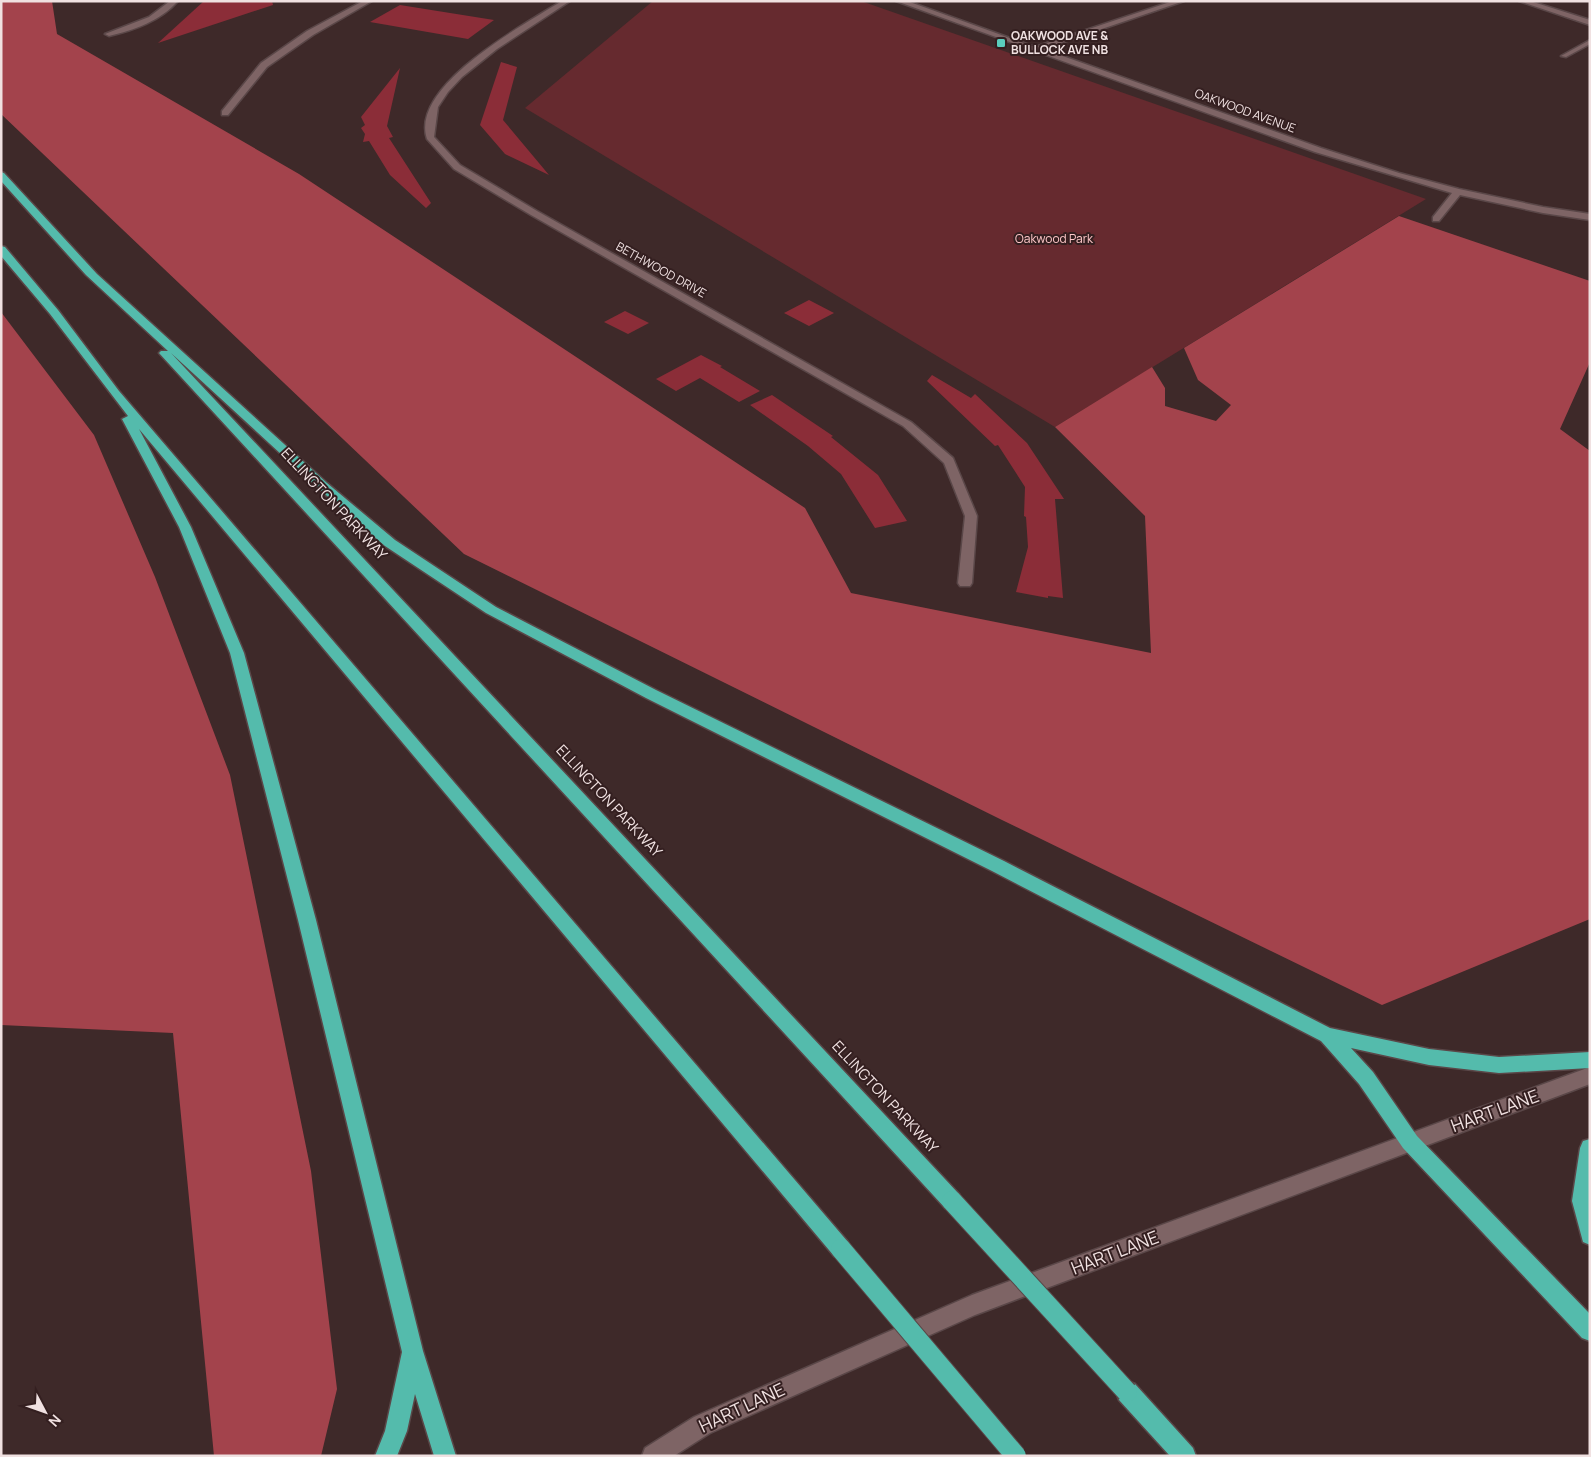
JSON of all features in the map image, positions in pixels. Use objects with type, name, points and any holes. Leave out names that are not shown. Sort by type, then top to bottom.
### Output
[{"type":"highway","name":"ELLINGTON PARKWAY","points":[[1,175],[952,1200],[1185,1456]]},
{"type":"highway","points":[[1,249],[54,312],[115,393],[1016,1456]]},
{"type":"highway","points":[[90,273],[323,486],[390,543],[491,610],[651,694],[998,866],[1327,1034],[1429,1057],[1500,1065],[1590,1060]]},
{"type":"highway","points":[[115,393],[185,527],[237,653],[307,920],[399,1290],[412,1351],[446,1456]]},
{"type":"highway","points":[[1327,1034],[1366,1078],[1410,1142],[1590,1330]]},
{"type":"highway","points":[[1590,1148],[1582,1201],[1590,1235]]},
{"type":"highway","points":[[386,1456],[396,1431],[412,1351]]},
{"type":"street","points":[[109,34],[161,15],[175,1]]},
{"type":"street","points":[[225,113],[264,64],[310,33],[369,1]]},
{"type":"street","name":"BETHWOOD DRIVE","points":[[567,1],[479,60],[453,80],[434,105],[430,138],[457,167],[534,214],[907,424],[948,461],[971,516],[965,583]]},
{"type":"street","name":"OAKWOOD AVENUE","points":[[899,1],[1318,150],[1458,192],[1543,210],[1590,217]]},
{"type":"street","points":[[1036,49],[1181,1]]},
{"type":"street","points":[[1522,1],[1590,23]]},
{"type":"street","points":[[1436,219],[1458,192]]},
{"type":"street","name":"HART LANE","points":[[652,1456],[702,1425],[972,1306],[1590,1075]]},
{"type":"lane","points":[[1564,56],[1590,42]]},
{"type":"green space","name":"Oakwood Park","points":[[653,1],[861,1],[1426,199],[1055,427],[525,108]]},
{"type":"shaded area","points":[[1,1],[52,1],[57,34],[299,174],[805,508],[851,593],[1151,653],[1145,516],[1055,427],[1152,367],[1165,388],[1165,406],[1216,421],[1231,405],[1198,380],[1184,348],[1399,216],[1590,281],[1590,362],[1560,429],[1590,451],[1590,919],[1382,1005],[1002,820],[464,554],[1,114]]},
{"type":"shaded area","points":[[1,312],[94,435],[155,577],[230,775],[311,1171],[337,1389],[321,1456],[214,1456],[173,1033],[1,1025]]},
{"type":"building","points":[[204,1],[272,1],[273,5],[158,43]]},
{"type":"building","points":[[400,5],[494,20],[468,39],[370,22]]},
{"type":"building","points":[[501,62],[517,67],[503,120],[549,175],[505,154],[480,125]]},
{"type":"building","points":[[400,68],[387,126],[393,137],[389,138],[431,203],[426,208],[390,175],[369,141],[363,142],[365,134],[361,128],[365,125],[361,117]]},
{"type":"building","points":[[809,300],[834,313],[809,326],[784,313]]},
{"type":"building","points":[[625,311],[649,323],[628,334],[604,322]]},
{"type":"building","points":[[701,355],[722,366],[720,367],[760,391],[739,402],[700,378],[676,391],[656,379]]},
{"type":"building","points":[[932,375],[971,398],[975,394],[1027,443],[1064,499],[1055,499],[1063,598],[1048,596],[1048,598],[1016,592],[1028,547],[1026,517],[1024,516],[1025,487],[998,445],[995,446],[927,381]]},
{"type":"building","points":[[772,395],[833,436],[831,437],[878,475],[907,521],[875,528],[841,474],[808,446],[750,405]]},
{"type":"place","name":"OAKWOOD AVE & BULLOCK AVE NB","points":[[1001,43]]}]
